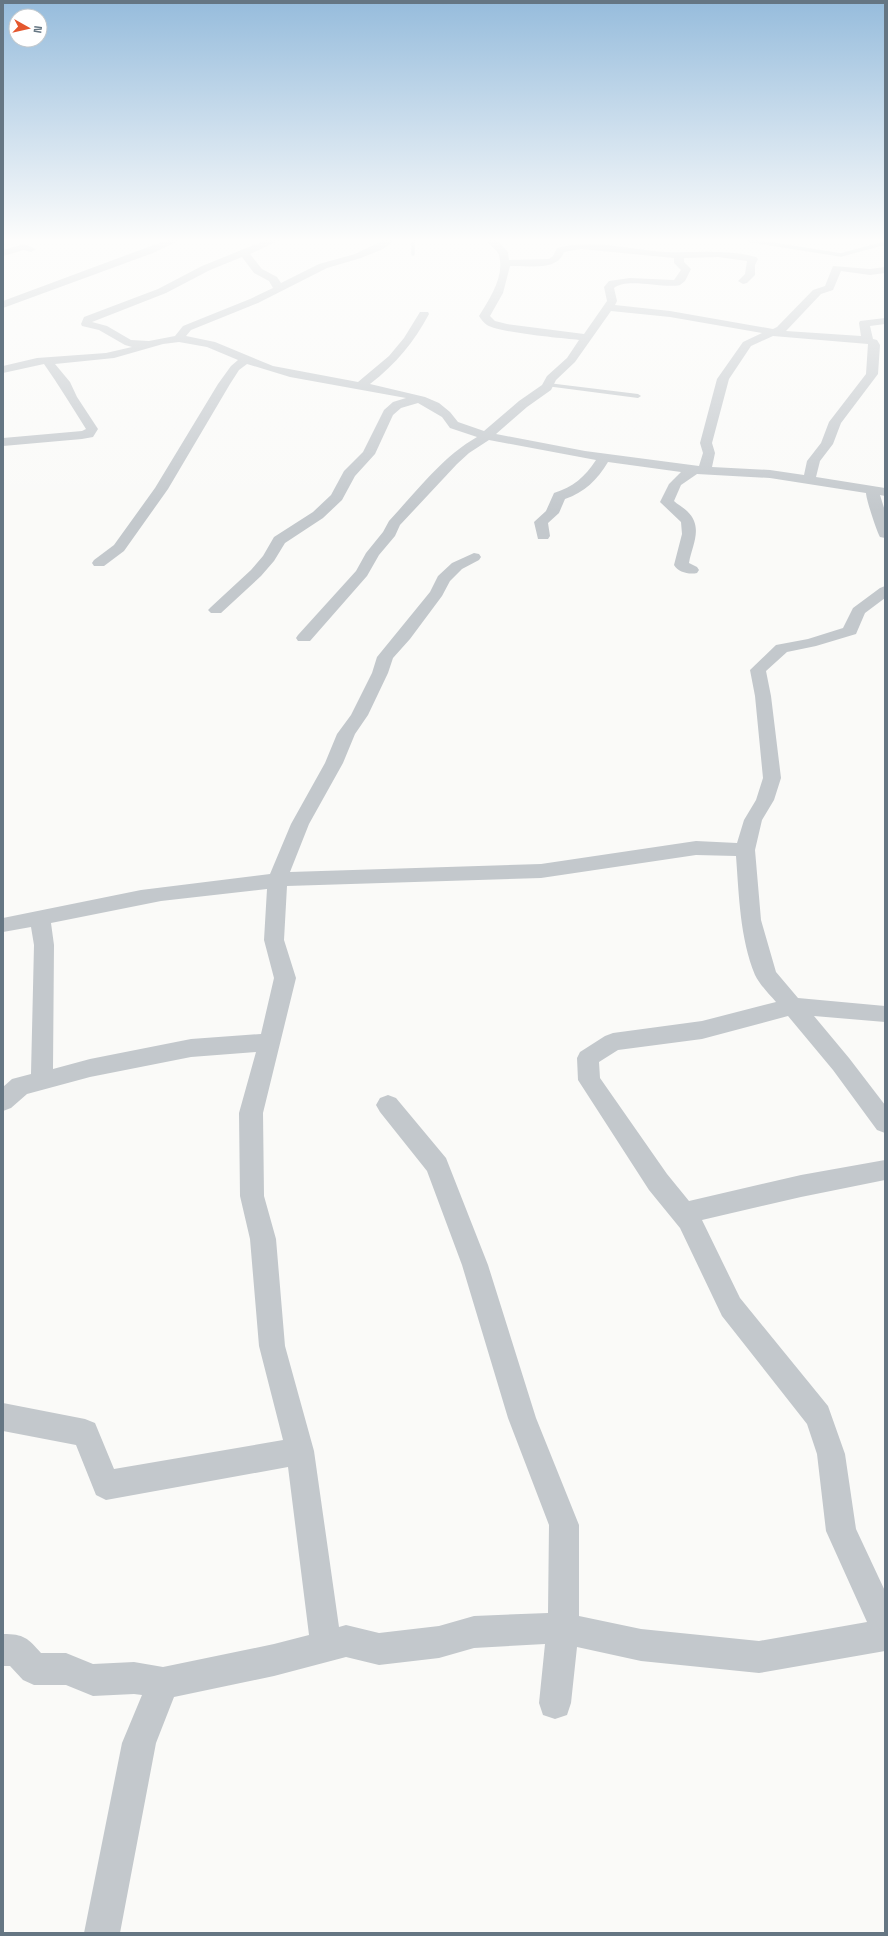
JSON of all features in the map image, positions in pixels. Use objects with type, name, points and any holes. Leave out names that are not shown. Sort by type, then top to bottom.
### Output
[{"type":"street","points":[[107,330],[129,343],[147,344]]},
{"type":"street","points":[[178,339],[185,330]]},
{"type":"street","points":[[361,386],[371,376],[387,365],[413,330]]},
{"type":"street","points":[[530,330],[586,338]]},
{"type":"street","points":[[304,638],[362,573],[373,553],[412,504],[452,461],[486,436],[548,385],[551,378],[571,360],[592,330]]},
{"type":"street","points":[[764,330],[868,340],[873,342],[874,345],[872,374],[854,399],[834,422],[827,444],[814,461],[809,480]]},
{"type":"street","points":[[692,570],[681,565],[681,557],[689,543],[688,523],[685,516],[667,502],[668,497],[681,477],[699,470],[709,453],[706,443],[723,379],[747,344],[777,330]]},
{"type":"street","points":[[866,330],[868,340]]},
{"type":"street","points":[[3,370],[37,361],[115,354],[147,344],[178,339],[202,341],[258,364],[293,373],[403,394],[431,404],[449,415],[454,425],[486,436],[549,449],[604,458],[699,470],[770,474],[882,491]]},
{"type":"street","points":[[99,563],[119,548],[161,489],[224,384],[235,368],[247,359]]},
{"type":"street","points":[[3,442],[89,434],[92,429],[71,397],[64,382],[48,361]]},
{"type":"street","points":[[216,610],[256,573],[269,558],[279,540],[318,515],[337,497],[349,474],[369,454],[388,413],[397,405],[417,399]]},
{"type":"street","points":[[543,536],[541,522],[552,514],[559,496],[573,492],[591,478],[604,458]]},
{"type":"street","points":[[882,491],[874,493],[873,499],[880,515],[885,534]]},
{"type":"street","points":[[326,1646],[300,1451],[272,1346],[263,1239],[252,1196],[251,1113],[285,978],[274,940],[275,897],[278,879],[300,824],[334,763],[346,734],[359,715],[380,673],[385,657],[404,636],[438,593],[443,579],[457,566],[474,557]]},
{"type":"street","points":[[885,591],[858,610],[850,631],[810,643],[782,648],[758,670],[763,696],[772,778],[765,800],[753,820],[745,850],[751,920],[766,975],[841,1064],[885,1122]]},
{"type":"street","points":[[3,925],[40,919],[150,896],[196,889],[261,884],[278,879],[541,871],[696,848],[745,850]]},
{"type":"street","points":[[40,919],[44,945],[42,1081]]},
{"type":"street","points":[[885,1014],[793,1006],[702,1030],[613,1042],[588,1058],[589,1080],[658,1182],[689,1220],[731,1307],[818,1416],[831,1454],[841,1531],[885,1626]]},
{"type":"street","points":[[3,1101],[20,1086],[90,1068],[191,1048],[270,1042]]},
{"type":"street","points":[[388,1105],[437,1165],[475,1265],[522,1418],[564,1525],[562,1628],[555,1703]]},
{"type":"street","points":[[684,1213],[801,1186],[885,1170]]},
{"type":"street","points":[[3,1416],[84,1433],[106,1485],[300,1451]]},
{"type":"street","points":[[3,1650],[17,1650],[34,1669],[66,1670],[93,1680],[134,1678],[163,1683],[205,1673],[274,1660],[346,1641],[379,1649],[439,1642],[474,1632],[562,1628],[641,1645],[759,1657],[885,1635]]},
{"type":"street","points":[[102,1933],[139,1743],[163,1683]]},
{"type":"lane","points":[[548,385],[638,396]]}]
